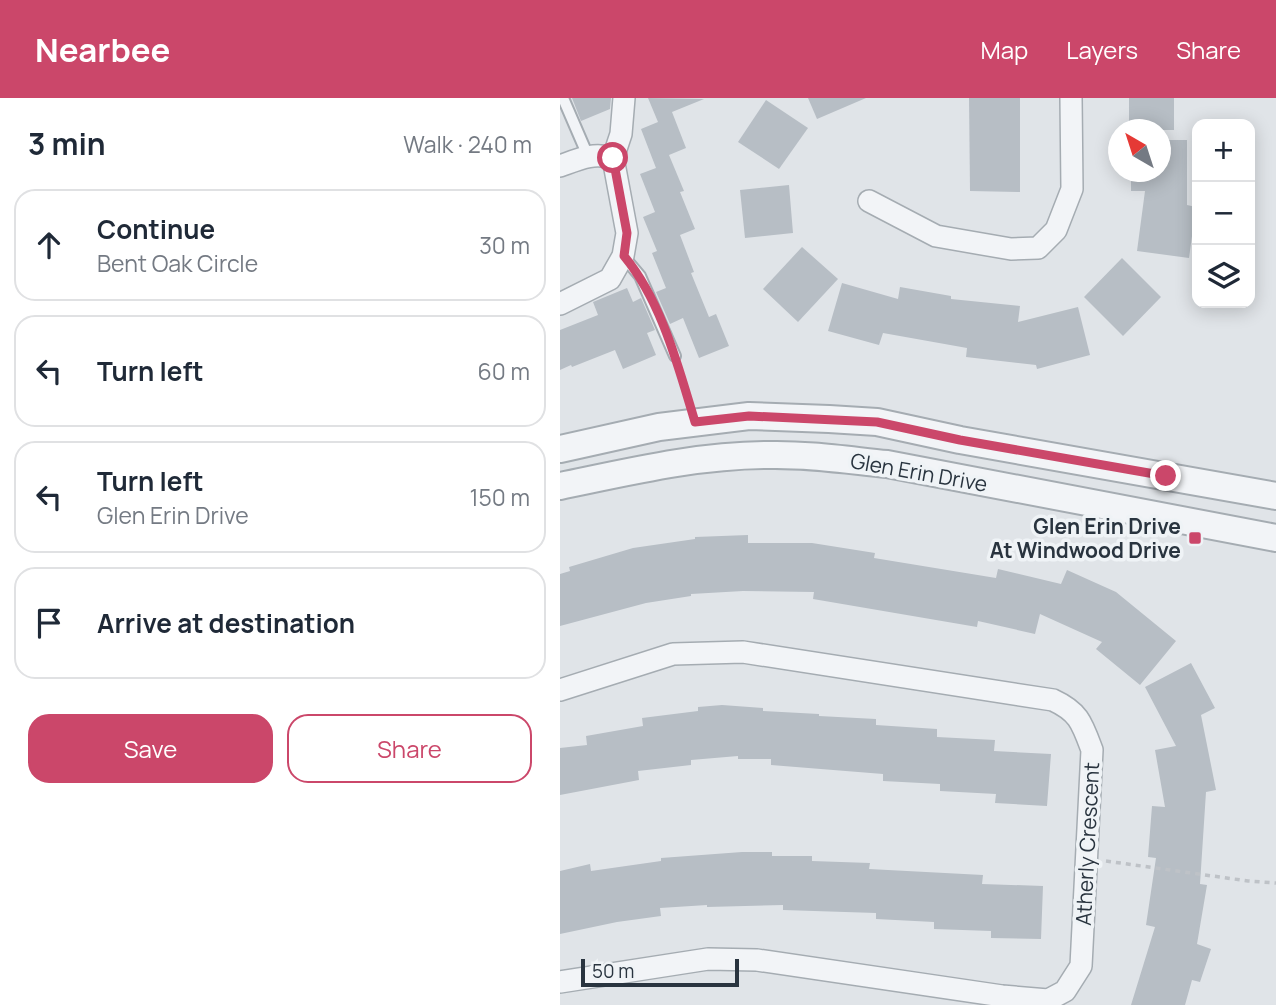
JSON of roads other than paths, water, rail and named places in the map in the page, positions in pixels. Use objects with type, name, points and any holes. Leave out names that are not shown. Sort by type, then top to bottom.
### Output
[{"type":"street","points":[[560,304],[610,279],[624,256],[627,233],[613,158],[621,134],[624,98]]},
{"type":"street","points":[[869,201],[936,236],[1011,249],[1038,248],[1056,230],[1072,189],[1071,98]]},
{"type":"street","points":[[560,166],[588,156],[613,158]]},
{"type":"street","name":"Glen Erin Drive","points":[[560,449],[659,427],[749,416],[877,422],[960,440],[1276,496]]},
{"type":"street","name":"Glen Erin Drive","points":[[560,486],[659,466],[718,458],[768,455],[826,457],[887,464],[1276,538]]},
{"type":"street","name":"Atherly Crescent","points":[[560,690],[673,654],[743,652],[1053,700],[1072,709],[1092,750],[1082,966],[1065,991],[1048,1000],[1002,996],[757,960],[708,959],[560,982]]},
{"type":"lane","points":[[563,98],[588,156]]},
{"type":"lane","points":[[624,256],[640,276],[675,356]]},
{"type":"place","name":"Glen Erin Drive At Windwood Drive","points":[[1195,538]]}]
